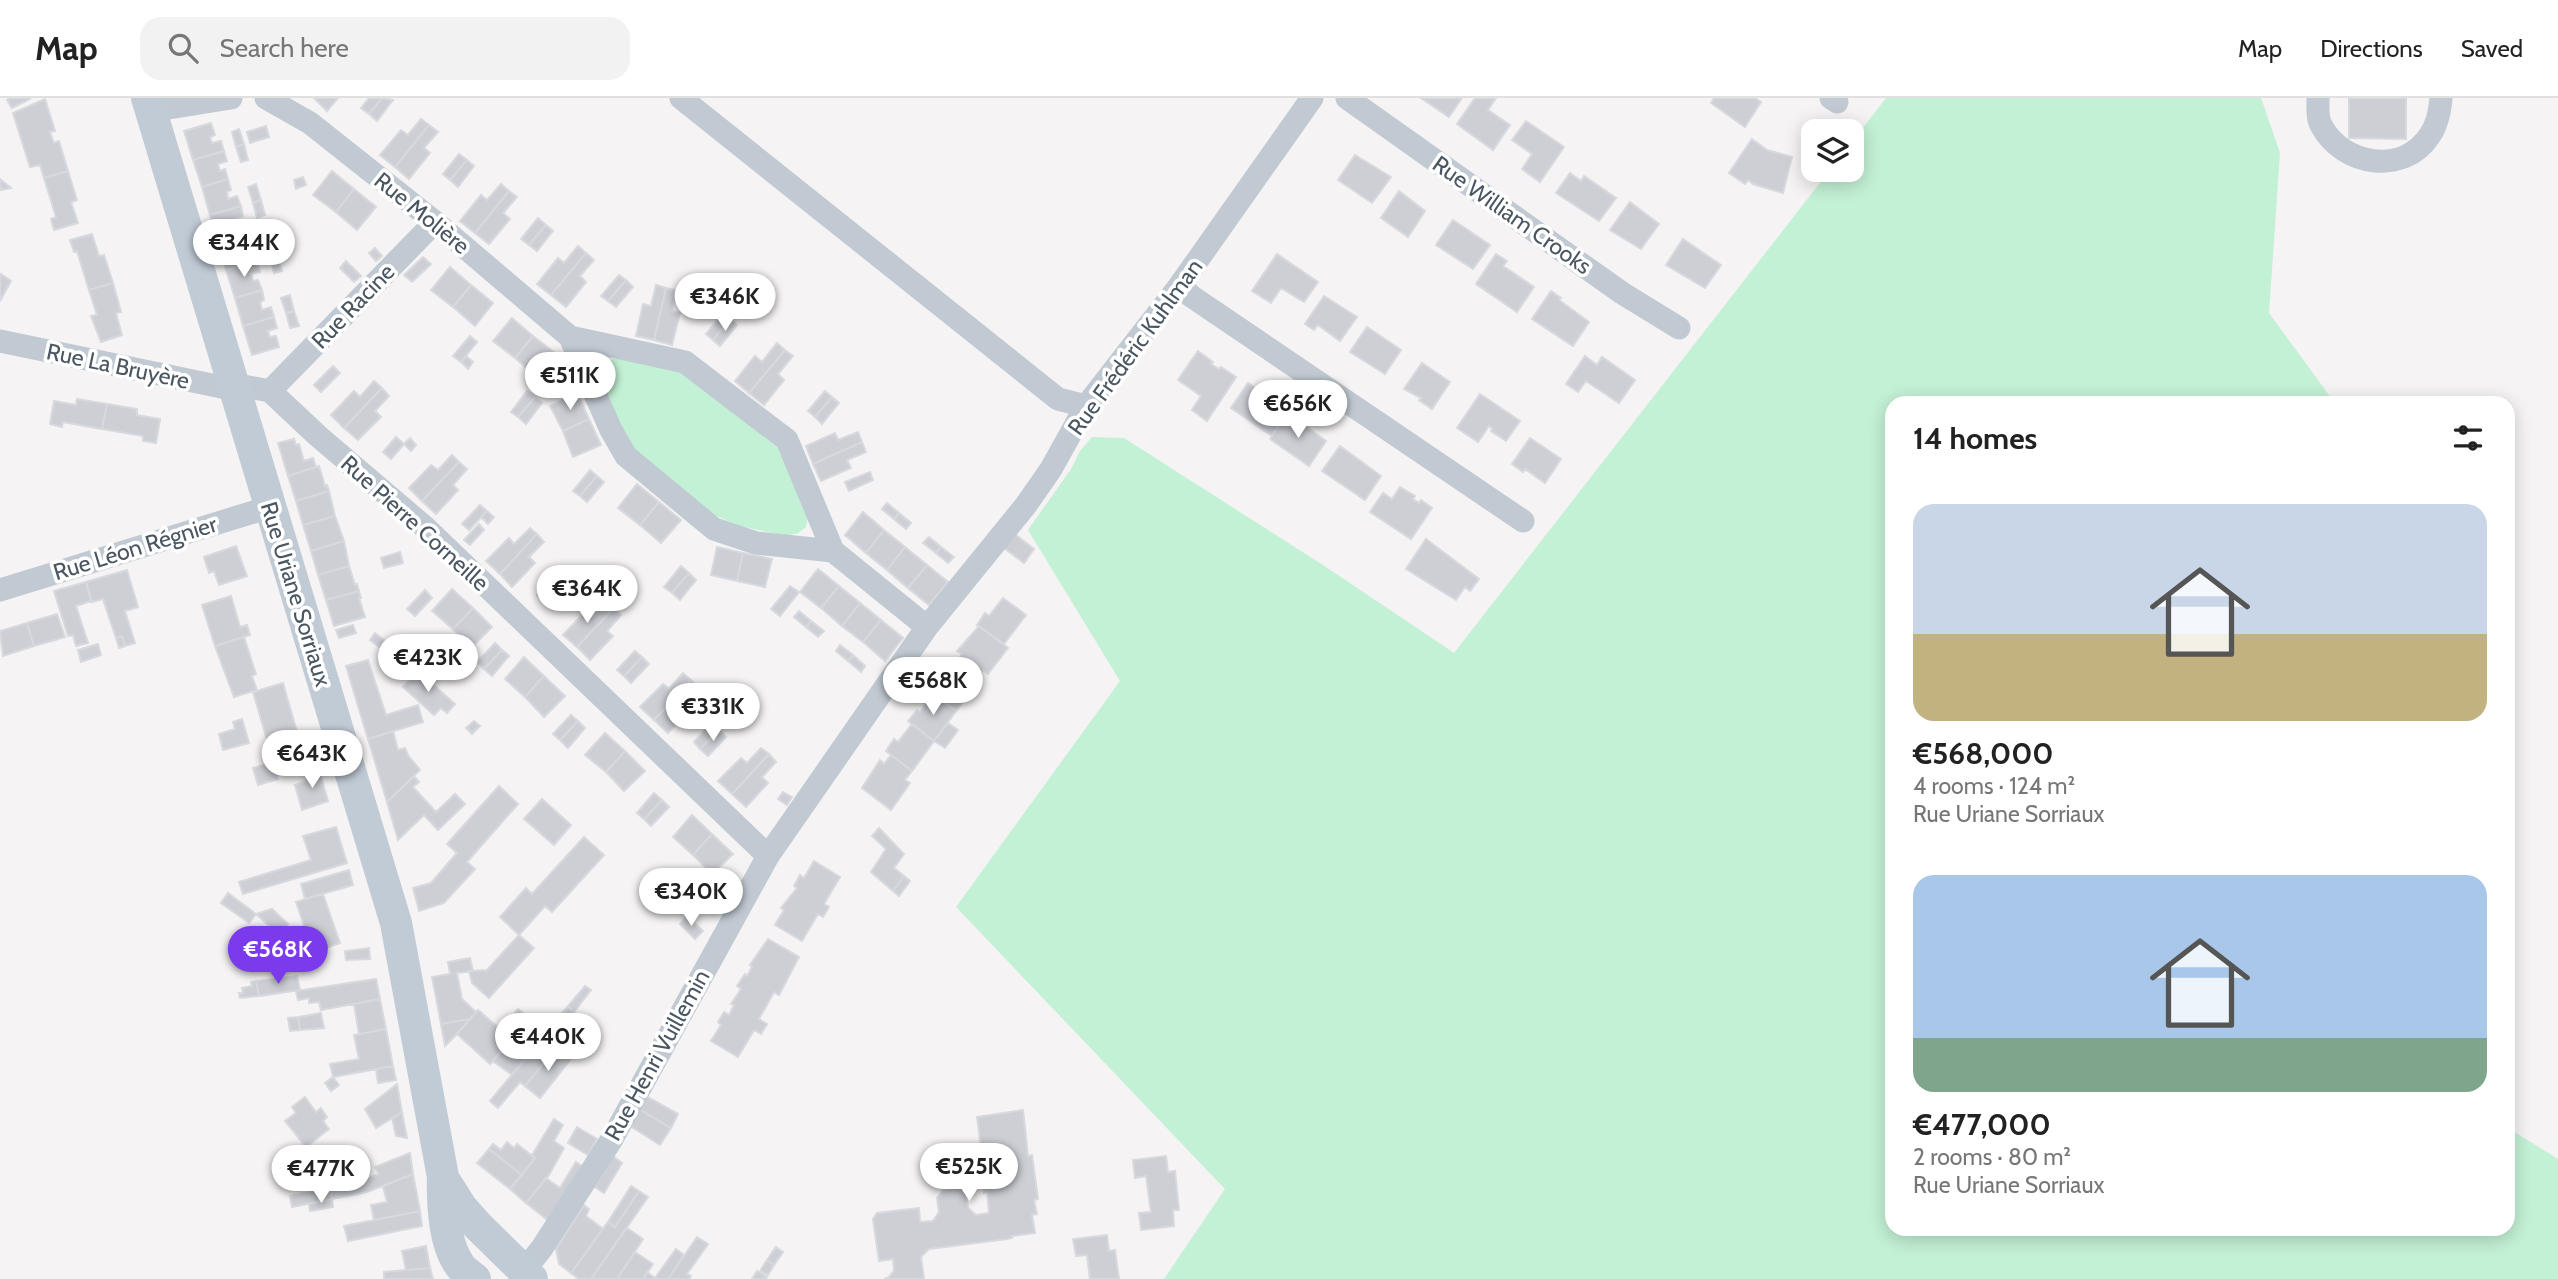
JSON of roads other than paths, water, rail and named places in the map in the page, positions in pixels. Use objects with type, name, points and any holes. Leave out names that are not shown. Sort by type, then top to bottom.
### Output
[{"type":"street","points":[[148,104],[231,98]]},
{"type":"street","name":"Rue Molière","points":[[267,98],[310,123],[435,222],[570,337],[611,430],[626,456],[714,529],[755,543],[833,551]]},
{"type":"street","points":[[681,98],[1058,399],[1086,406]]},
{"type":"street","name":"Rue Frédéric Kuhlman","points":[[928,627],[1026,505],[1051,469],[1086,406],[1180,285],[1312,98]]},
{"type":"street","name":"Rue William Crooks","points":[[1347,98],[1622,293],[1679,328]]},
{"type":"street","points":[[2318,98],[2320,123],[2334,142],[2353,156],[2379,162],[2398,160],[2418,149],[2431,134],[2441,98]]},
{"type":"street","name":"Rue Uriane Sorriaux","points":[[148,104],[396,923],[443,1177],[442,1199],[448,1232],[465,1274]]},
{"type":"street","name":"Rue Racine","points":[[270,391],[435,222]]},
{"type":"street","points":[[1180,285],[1191,296],[1523,521]]},
{"type":"street","name":"Rue Molière","points":[[570,337],[685,362],[787,440],[833,551],[928,627]]},
{"type":"street","name":"Rue La Bruyère","points":[[0,341],[235,387]]},
{"type":"street","points":[[235,387],[270,391]]},
{"type":"street","name":"Rue Pierre Corneille","points":[[270,391],[318,436],[426,528],[768,856]]},
{"type":"street","name":"Rue Léon Régnier","points":[[0,590],[270,507]]},
{"type":"street","name":"Rue Henri Vuillemin","points":[[521,1272],[542,1248],[612,1139],[768,856],[928,627]]},
{"type":"street","name":"Rue Uriane Sorriaux","points":[[443,1177],[462,1208],[521,1272]]},
{"type":"street","points":[[465,1274],[470,1260],[495,1255],[521,1272]]}]
